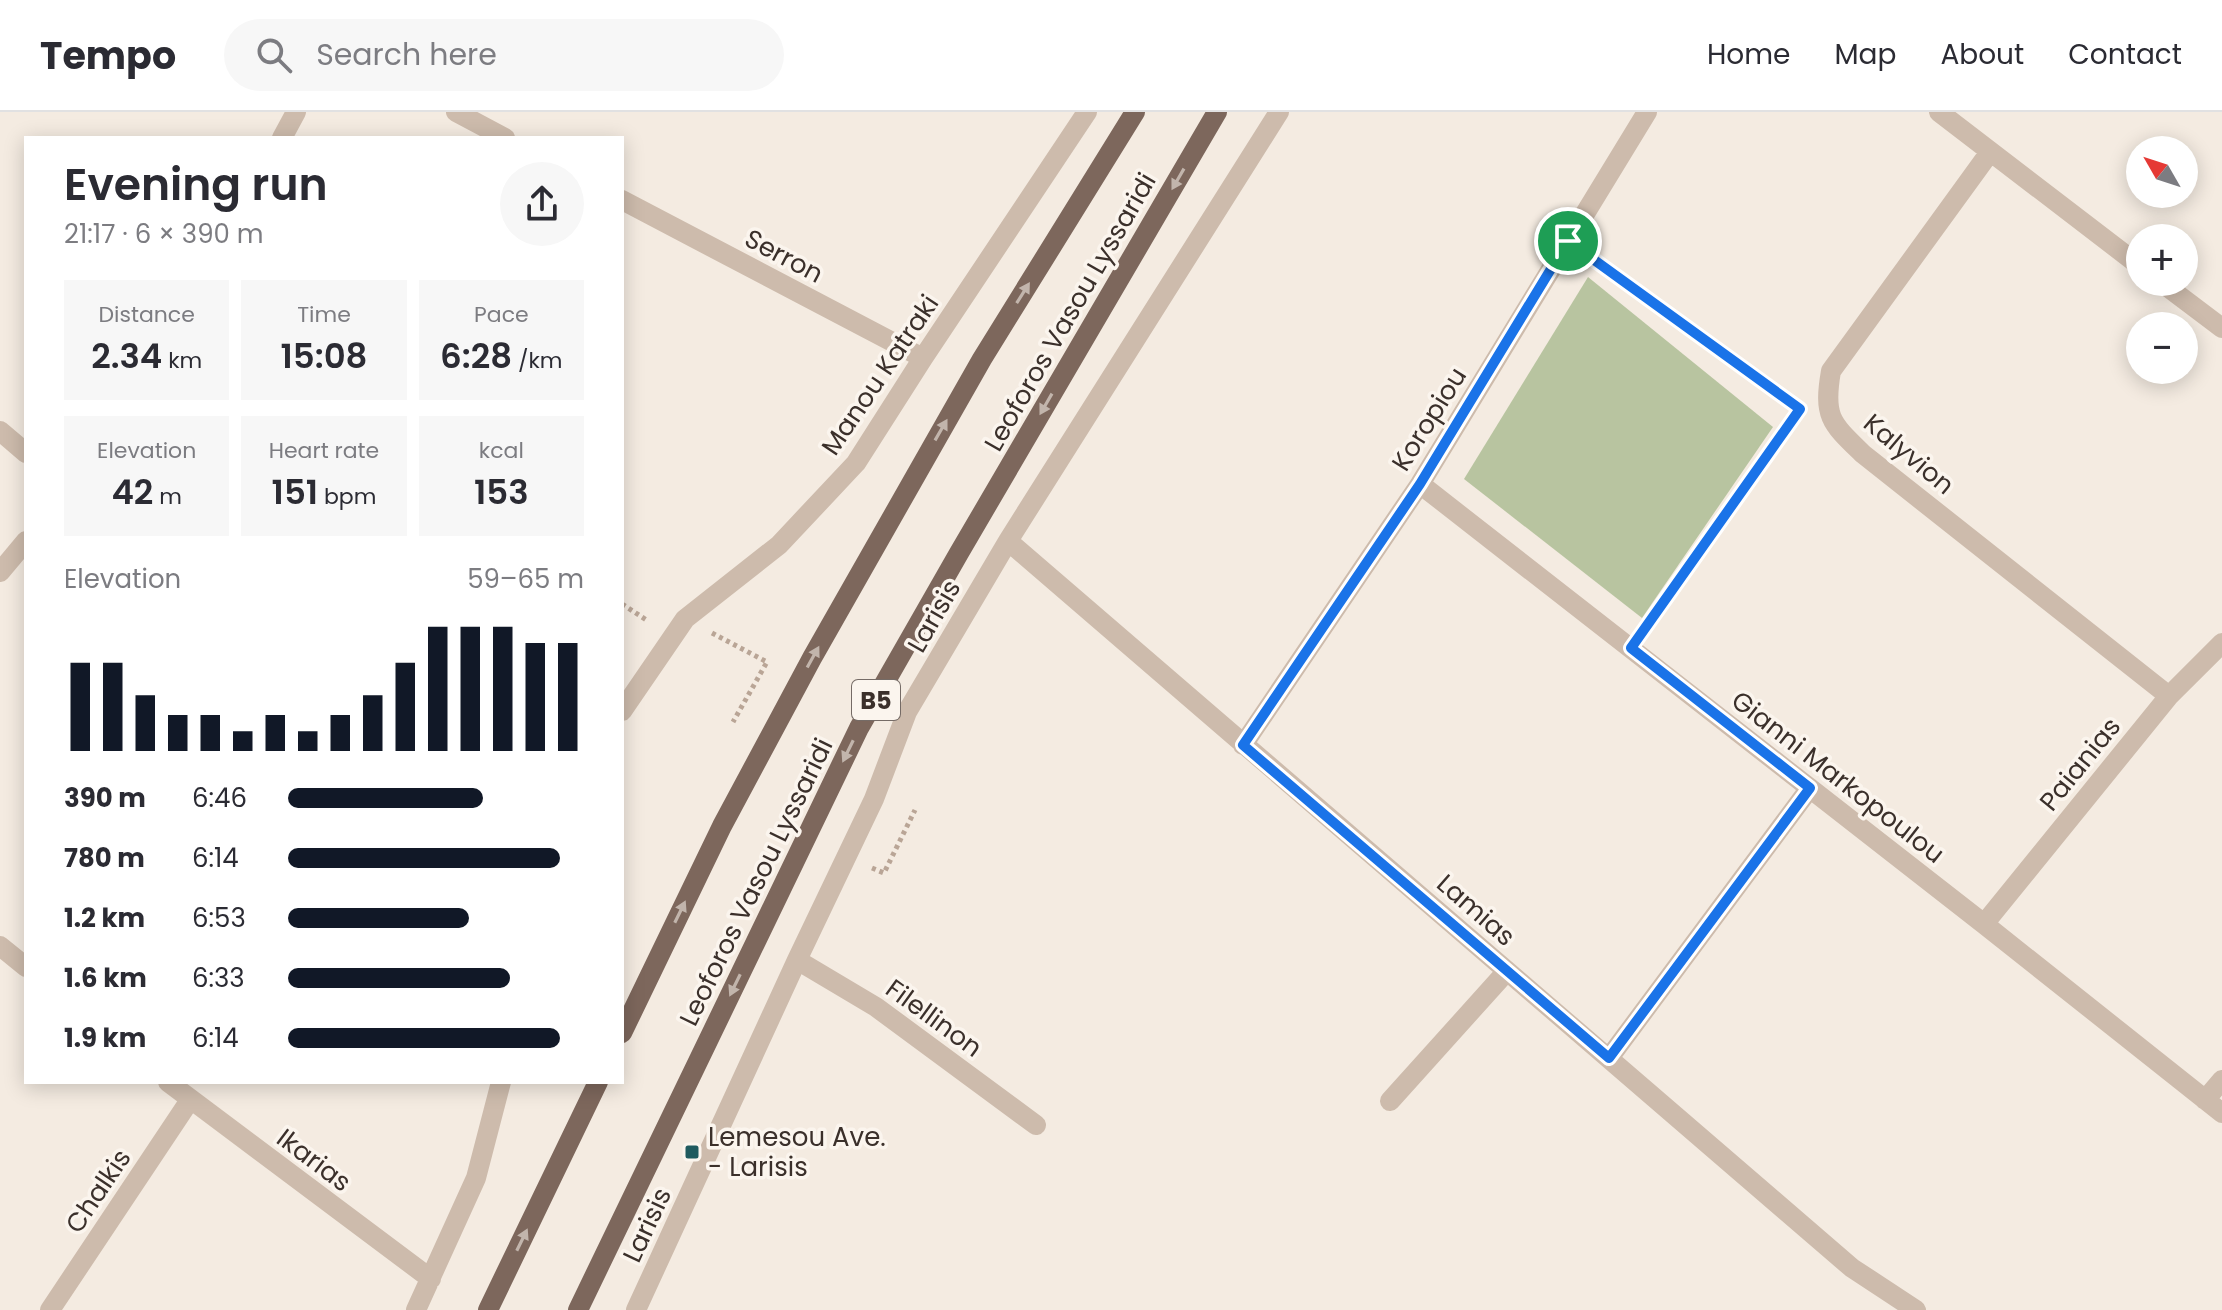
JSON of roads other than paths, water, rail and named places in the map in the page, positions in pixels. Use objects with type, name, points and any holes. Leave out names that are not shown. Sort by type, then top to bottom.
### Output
[{"type":"main road","name":"Leoforos Vasou Lyssaridi","points":[[624,1029],[722,826],[812,658],[982,359],[1135,112]]},
{"type":"main road","name":"Leoforos Vasou Lyssaridi","points":[[578,1310],[859,728],[1217,112]]},
{"type":"main road","points":[[488,1310],[597,1084]]},
{"type":"street","points":[[283,136],[296,112]]},
{"type":"street","points":[[456,112],[501,136]]},
{"type":"street","name":"Manou Katraki","points":[[624,708],[685,619],[779,545],[856,463],[1087,112]]},
{"type":"street","name":"Larisis","points":[[636,1310],[874,799],[907,712],[1008,541],[1279,112]]},
{"type":"street","name":"Koropiou","points":[[1243,745],[1420,484],[1647,112]]},
{"type":"street","points":[[1939,112],[2126,255]]},
{"type":"street","name":"Kalyvion","points":[[1990,152],[1831,371],[1826,400],[1836,427],[1863,454],[2169,696]]},
{"type":"street","name":"Serron","points":[[624,201],[923,358]]},
{"type":"street","points":[[2180,296],[2222,328]]},
{"type":"street","points":[[0,431],[24,451]]},
{"type":"street","name":"Gianni Markopoulou","points":[[1420,484],[2222,1113]]},
{"type":"street","name":"Lamias","points":[[1008,541],[1852,1268],[1916,1310]]},
{"type":"street","points":[[0,572],[24,543]]},
{"type":"street","name":"Paianias","points":[[1984,924],[2169,696],[2222,643]]},
{"type":"street","points":[[1609,1058],[1810,788]]},
{"type":"street","points":[[0,946],[24,965]]},
{"type":"street","name":"Filellinon","points":[[797,960],[876,1007],[1036,1125]]},
{"type":"street","points":[[1390,1101],[1507,971]]},
{"type":"street","points":[[2205,1100],[2222,1080]]},
{"type":"street","name":"Ikarias","points":[[170,1084],[431,1279]]},
{"type":"street","points":[[416,1310],[476,1178],[500,1084]]},
{"type":"street","name":"Chalkis","points":[[50,1310],[190,1100]]},
{"type":"place","name":"Lemesou Ave. - Larisis","points":[[692,1152]]}]
